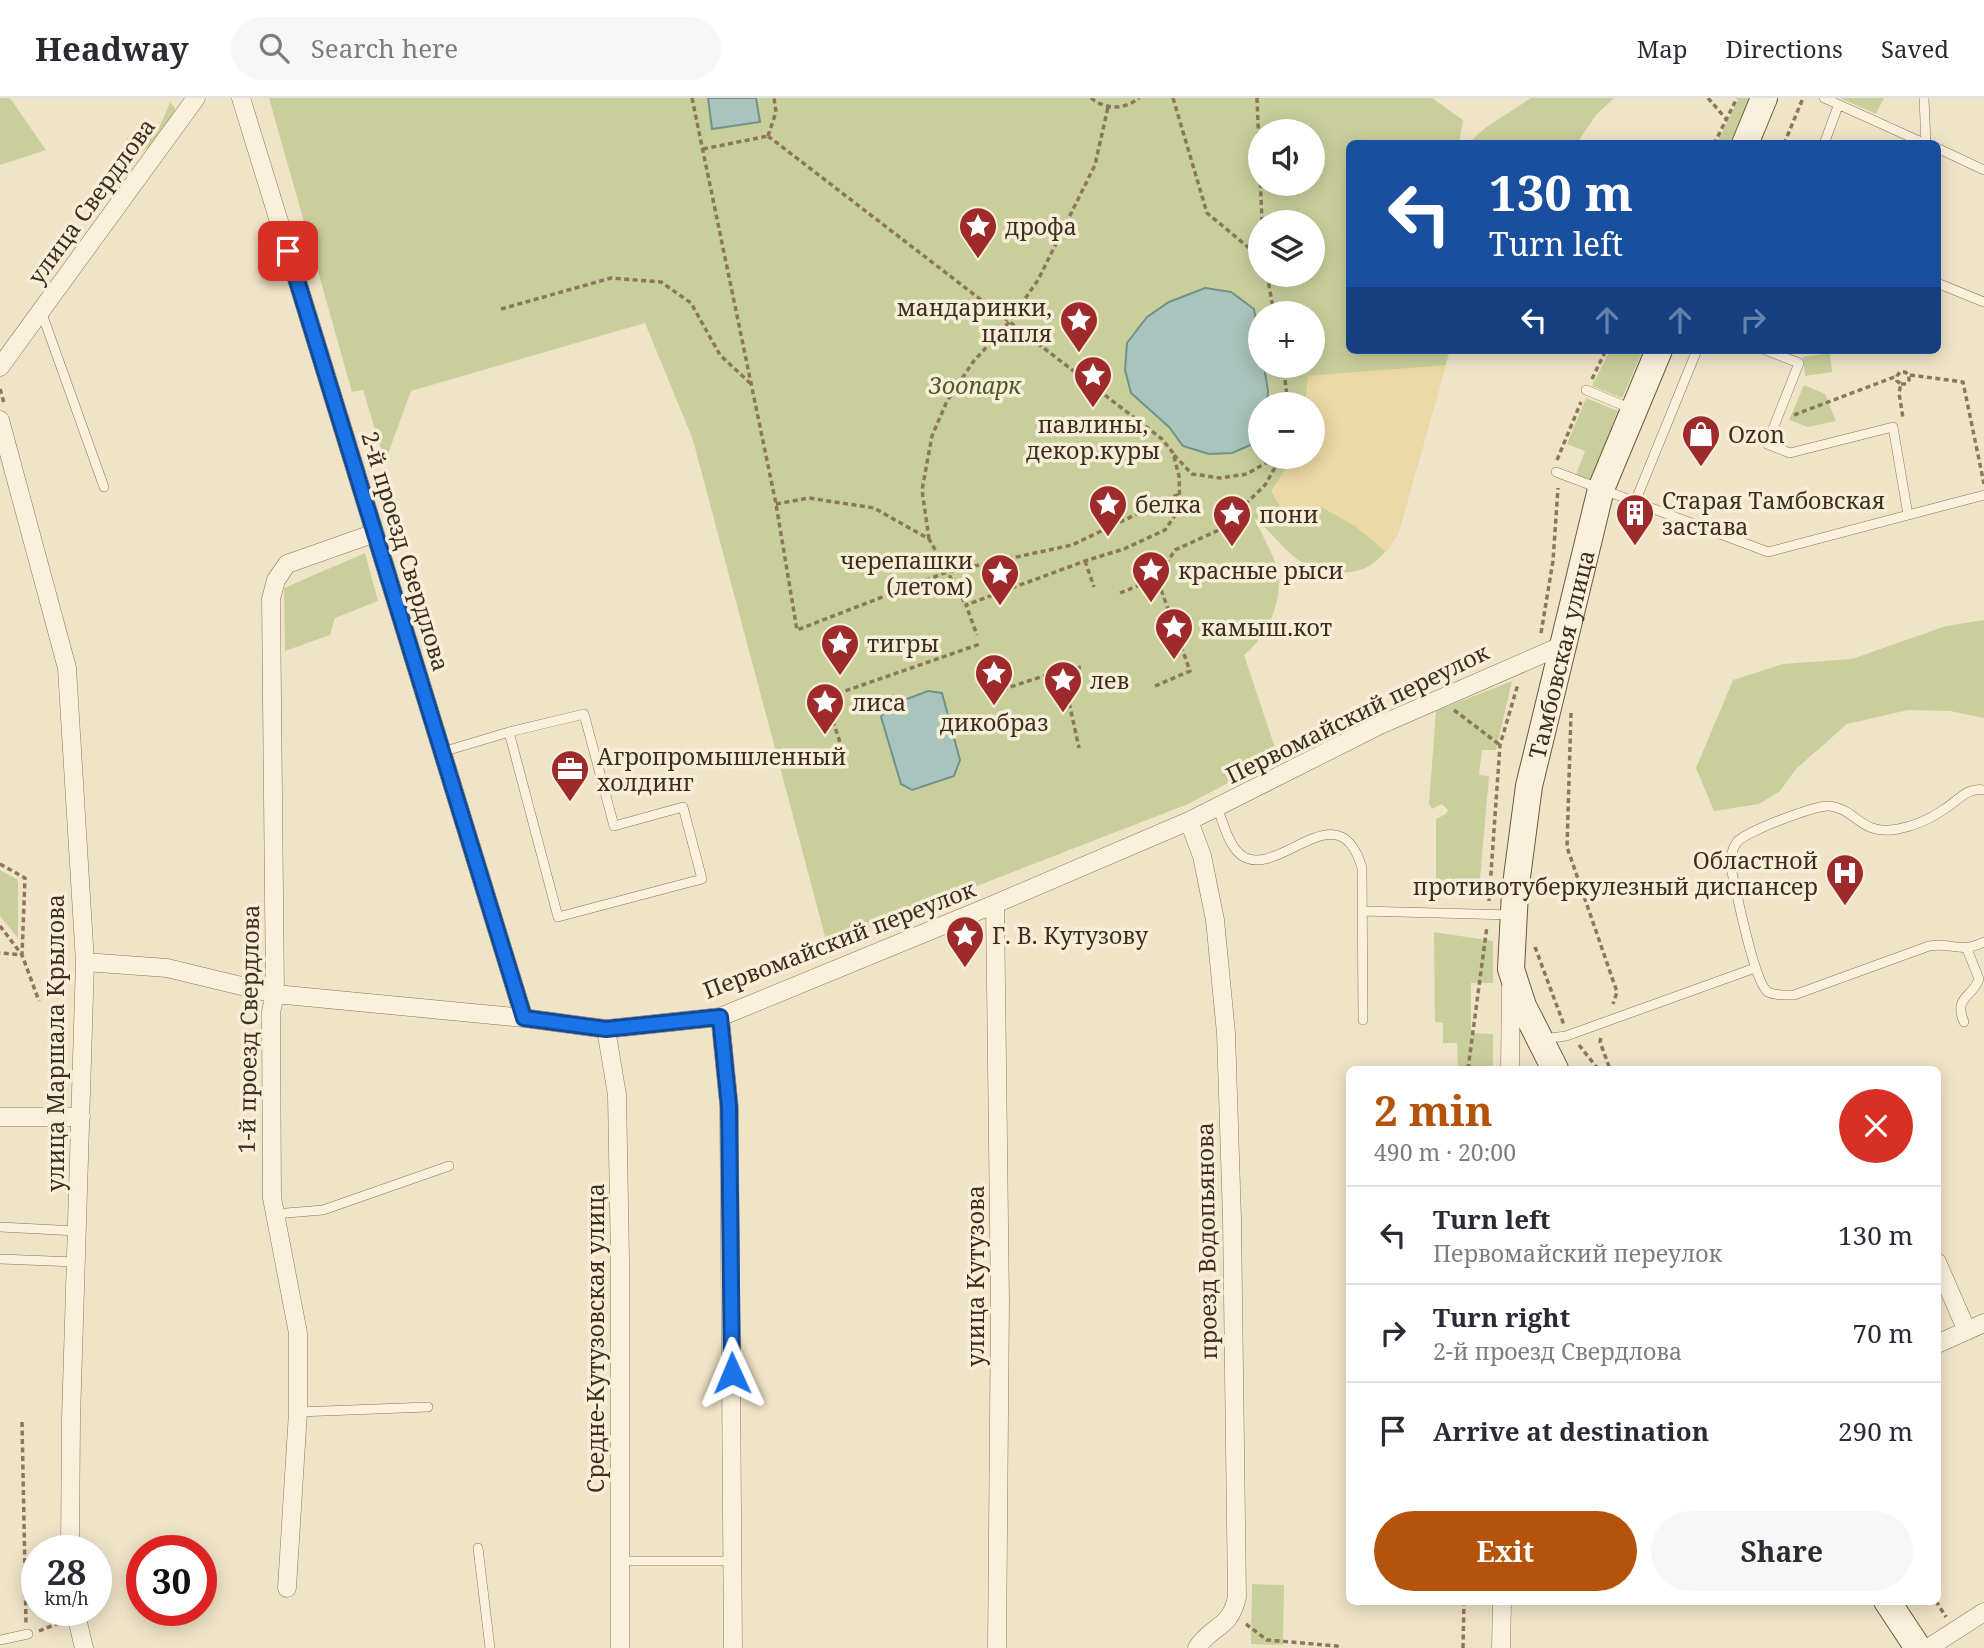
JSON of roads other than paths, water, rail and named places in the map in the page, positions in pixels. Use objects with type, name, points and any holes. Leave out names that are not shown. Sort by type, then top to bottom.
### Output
[{"type":"main road","points":[[1747,140],[1764,98]]},
{"type":"main road","name":"Тамбовская улица","points":[[1511,969],[1514,915],[1529,786],[1561,646],[1601,489],[1656,354]]},
{"type":"main road","points":[[1511,969],[1523,1006],[1553,1066]]},
{"type":"main road","points":[[1890,1605],[1918,1648]]},
{"type":"street","name":"улица Свердлова","points":[[0,367],[196,98]]},
{"type":"street","name":"2-й проезд Свердлова","points":[[241,98],[524,1018]]},
{"type":"street","name":"улица Маршала Крылова","points":[[0,419],[67,668],[85,962],[71,1419],[70,1535]]},
{"type":"street","name":"1-й проезд Свердлова","points":[[287,1588],[298,1412],[298,1333],[272,1198],[271,1012],[275,994],[271,599],[276,580],[287,564],[375,533]]},
{"type":"street","name":"Первомайский переулок","points":[[85,962],[167,968],[275,994],[524,1018],[606,1029],[720,1017],[1189,821],[1380,725],[1561,646]]},
{"type":"street","name":"проезд Водопьянова","points":[[1189,821],[1202,856],[1215,920],[1226,1033],[1232,1219],[1237,1597],[1227,1622],[1201,1641],[1197,1648]]},
{"type":"street","name":"улица Кутузова","points":[[995,904],[1000,1302],[997,1648]]},
{"type":"street","points":[[1510,1066],[1511,969]]},
{"type":"street","points":[[720,1017],[729,1106],[733,1648]]},
{"type":"street","name":"Средне-Кутузовская улица","points":[[606,1029],[617,1109],[620,1259],[620,1648]]},
{"type":"street","points":[[0,1117],[81,1117]]},
{"type":"street","points":[[1941,1271],[1967,1331]]},
{"type":"street","points":[[1941,1342],[1984,1323]]},
{"type":"street","points":[[1501,1648],[1502,1605]]},
{"type":"street","points":[[1928,1648],[1984,1612]]},
{"type":"street","points":[[75,1626],[84,1648]]},
{"type":"lane","points":[[1824,98],[1917,140]]},
{"type":"lane","points":[[1924,98],[1926,140]]},
{"type":"lane","points":[[1825,140],[1838,106]]},
{"type":"lane","points":[[1941,150],[1984,170]]},
{"type":"lane","points":[[1941,285],[1984,302]]},
{"type":"lane","points":[[41,311],[104,487]]},
{"type":"lane","points":[[1635,502],[1695,354]]},
{"type":"lane","points":[[1775,354],[1799,363],[1767,444],[1790,453],[1893,428],[1908,515]]},
{"type":"lane","points":[[1586,390],[1633,410]]},
{"type":"lane","points":[[1556,472],[1768,551],[1984,495]]},
{"type":"lane","points":[[442,752],[509,732],[584,714],[614,826],[683,807],[702,879],[558,918],[509,732]]},
{"type":"lane","points":[[1984,790],[1969,791],[1943,810],[1903,828],[1885,831],[1868,827],[1841,808],[1813,808],[1746,835],[1737,842],[1731,854],[1731,868],[1755,968],[1761,985],[1769,992],[1781,996],[1794,995],[1928,946],[1948,945],[1967,949],[1984,942]]},
{"type":"lane","points":[[1217,807],[1234,848],[1242,856],[1264,861],[1312,838],[1330,835],[1346,840],[1357,851],[1362,869],[1363,1020]]},
{"type":"lane","points":[[1362,911],[1514,915]]},
{"type":"lane","points":[[1964,1022],[1960,1013],[1961,1005],[1979,979],[1967,949]]},
{"type":"lane","points":[[1538,1039],[1570,1034],[1755,968]]},
{"type":"lane","points":[[274,1214],[323,1210],[449,1166]]},
{"type":"lane","points":[[0,1227],[77,1231]]},
{"type":"lane","points":[[0,1259],[76,1262]]},
{"type":"lane","points":[[298,1412],[428,1407]]},
{"type":"lane","points":[[478,1548],[490,1648]]},
{"type":"lane","points":[[620,1561],[734,1561]]},
{"type":"lane","points":[[0,1640],[28,1634]]},
{"type":"water","points":[[708,98],[756,98],[760,122],[712,129]]},
{"type":"water","points":[[1205,288],[1231,292],[1248,305],[1248,378],[1266,378],[1268,391],[1248,392],[1248,446],[1232,453],[1209,454],[1183,446],[1169,427],[1131,393],[1125,370],[1127,343],[1147,317],[1169,302]]},
{"type":"water","points":[[928,691],[942,693],[960,760],[954,776],[912,790],[901,784],[881,717],[888,706]]},
{"type":"place","name":"дрофа","points":[[978,260]]},
{"type":"place","name":"мандаринки, цапля","points":[[1079,354]]},
{"type":"place","name":"павлины, декор.куры","points":[[1093,409]]},
{"type":"place","name":"Ozon","points":[[1701,468]]},
{"type":"place","name":"белка","points":[[1108,538]]},
{"type":"place","name":"Старая Тамбовская застава","points":[[1635,547]]},
{"type":"place","name":"пони","points":[[1232,548]]},
{"type":"place","name":"красные рыси","points":[[1151,604]]},
{"type":"place","name":"черепашки (летом)","points":[[1000,607]]},
{"type":"place","name":"камыш.кот","points":[[1174,661]]},
{"type":"place","name":"тигры","points":[[840,677]]},
{"type":"place","name":"дикобраз","points":[[994,707]]},
{"type":"place","name":"лев","points":[[1063,714]]},
{"type":"place","name":"лиса","points":[[825,736]]},
{"type":"place","name":"Агропромышленный холдинг","points":[[570,803]]},
{"type":"place","name":"Областной противотуберкулезный диспансер","points":[[1845,907]]},
{"type":"place","name":"Г. В. Кутузову","points":[[965,969]]},
{"type":"park label","name":"Зоопарк","points":[[975,385]]}]
